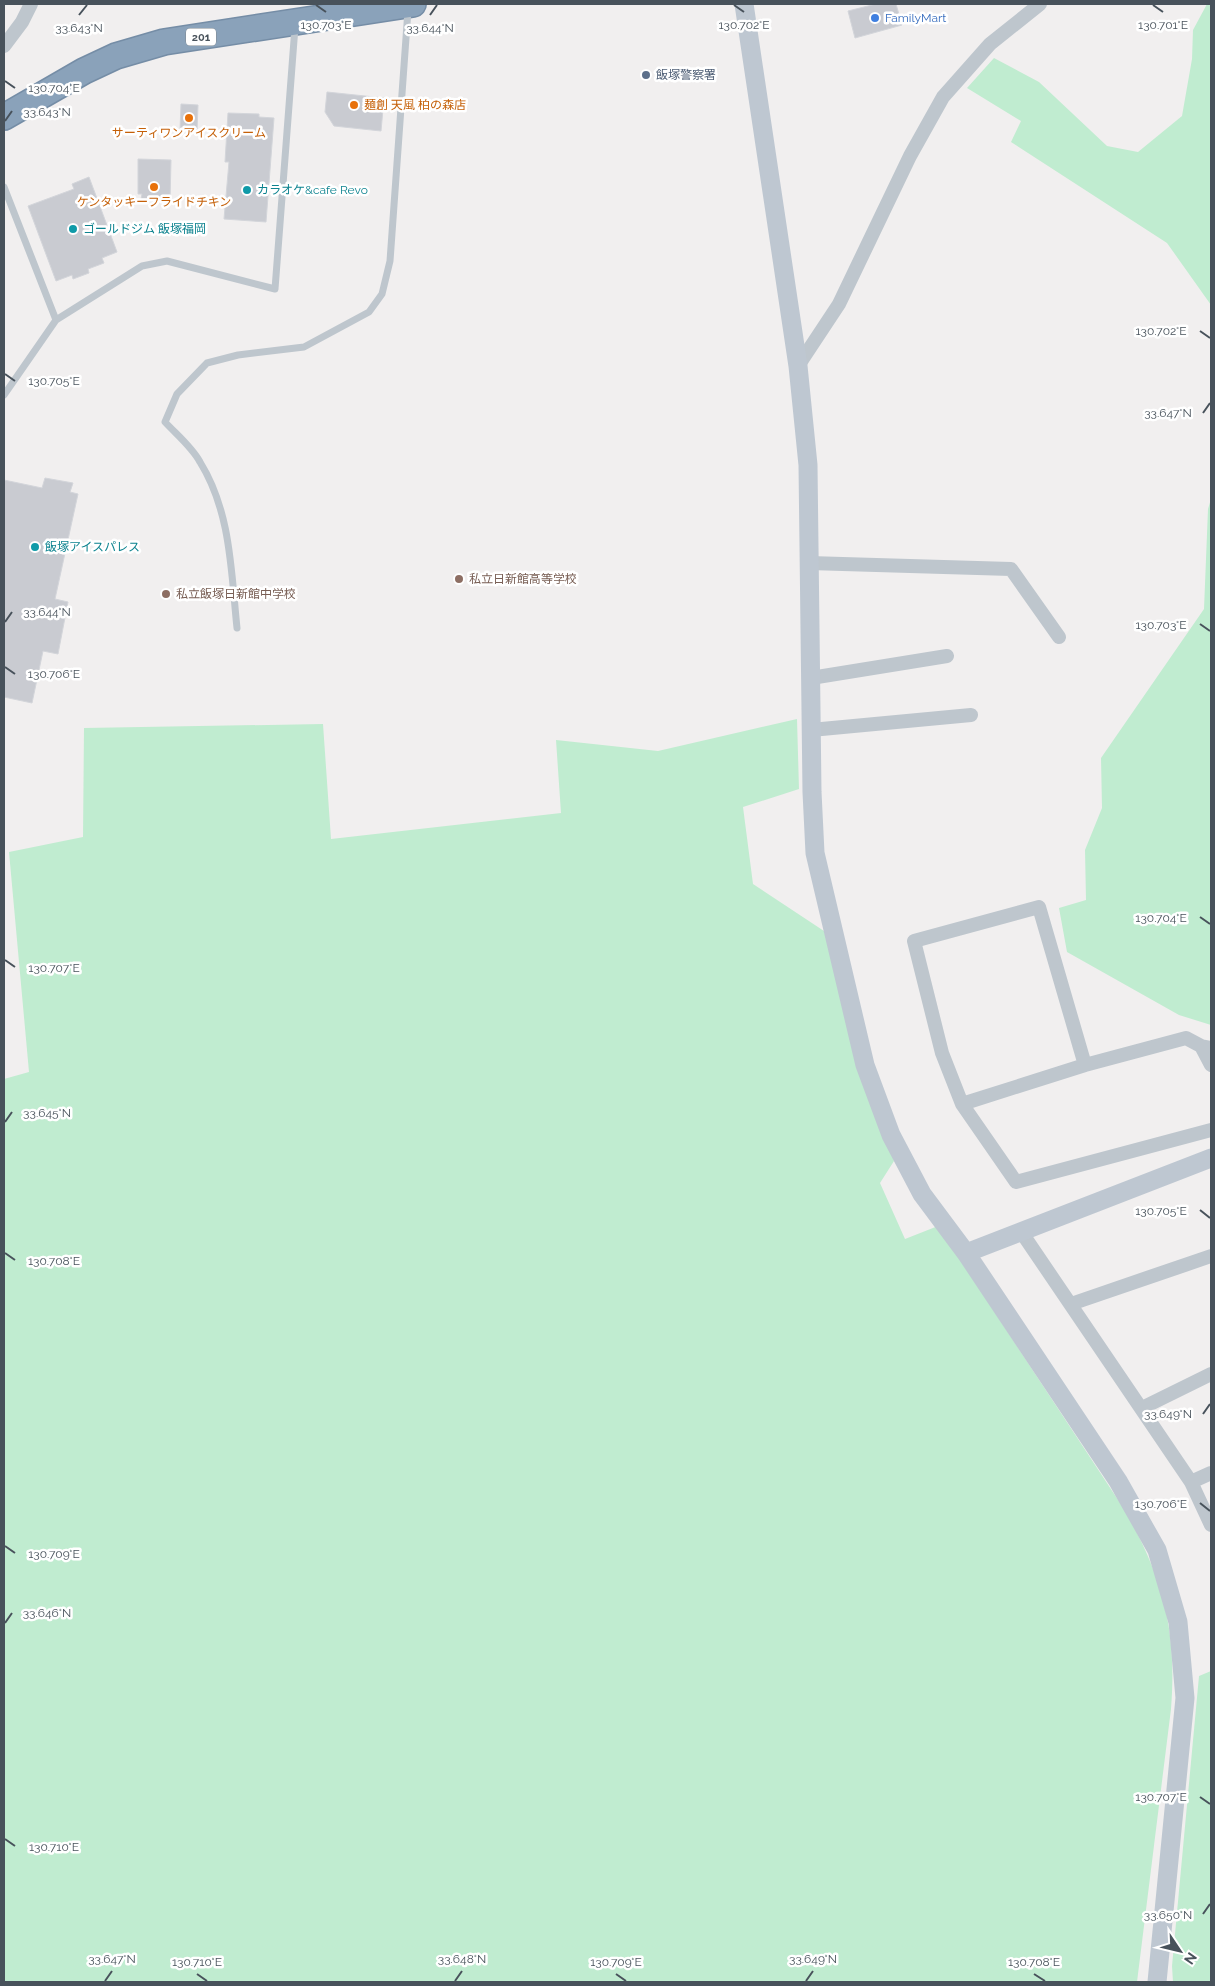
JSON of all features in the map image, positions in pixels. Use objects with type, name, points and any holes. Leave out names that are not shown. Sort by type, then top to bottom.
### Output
[{"type":"highway","name":"201","points":[[4,117],[116,56],[164,42],[413,4]]},
{"type":"street","points":[[4,46],[22,22],[31,4]]},
{"type":"street","points":[[744,4],[798,366],[808,465],[810,678],[815,853],[865,1065],[891,1135],[922,1194],[966,1253],[1118,1481],[1157,1550],[1178,1622],[1185,1698],[1157,1982]]},
{"type":"street","points":[[798,366],[839,304],[910,156],[944,97],[990,44],[1040,4]]},
{"type":"street","points":[[809,563],[1011,569],[1059,637]]},
{"type":"street","points":[[810,678],[947,656]]},
{"type":"street","points":[[811,730],[971,715]]},
{"type":"street","points":[[1085,1066],[1039,907],[914,941],[942,1053],[962,1104],[1016,1182],[1211,1130]]},
{"type":"street","points":[[962,1104],[1085,1066],[1186,1038],[1206,1047],[1211,1065]]},
{"type":"street","points":[[966,1253],[1022,1233],[1211,1158]]},
{"type":"street","points":[[1022,1233],[1192,1482],[1211,1525]]},
{"type":"street","points":[[1071,1304],[1211,1256]]},
{"type":"street","points":[[1142,1408],[1211,1374]]},
{"type":"street","points":[[1192,1482],[1211,1473]]},
{"type":"lane","points":[[237,628],[228,538],[220,501],[200,460],[165,422],[177,394],[207,363],[238,355],[304,347],[369,312],[382,294],[390,261],[408,4]]},
{"type":"lane","points":[[4,395],[56,320],[142,266],[167,261],[275,289],[296,22]]},
{"type":"lane","points":[[4,187],[56,320]]},
{"type":"green space","points":[[1207,4],[1211,4],[1211,305],[1167,243],[1011,142],[1021,121],[967,88],[994,58],[1039,82],[1107,146],[1138,152],[1182,116],[1192,59],[1193,30]]},
{"type":"green space","points":[[1211,499],[1211,1025],[1179,1015],[1067,952],[1059,908],[1086,900],[1085,850],[1102,808],[1101,758],[1204,609],[1208,509]]},
{"type":"green space","points":[[797,719],[799,789],[743,807],[753,884],[824,931],[894,1161],[880,1183],[905,1239],[938,1226],[1126,1512],[1159,1584],[1165,1607],[1172,1655],[1171,1709],[1137,1982],[4,1982],[4,1079],[29,1072],[9,852],[83,837],[84,728],[323,724],[331,839],[561,813],[556,740],[658,751]]},
{"type":"green space","points":[[1211,1671],[1211,1982],[1173,1982],[1172,1966],[1199,1676]]},
{"type":"building","name":"FamilyMart","points":[[876,4],[896,4],[902,25],[855,38],[848,11]]},
{"type":"building","name":"麺創 天風 柏の森店","points":[[327,92],[384,98],[381,131],[334,126],[325,112]]},
{"type":"building","name":"サーティワンアイスクリーム","points":[[181,104],[198,105],[197,131],[180,130]]},
{"type":"building","name":"カラオケ&cafe Revo","points":[[228,113],[259,114],[259,117],[274,118],[266,222],[224,219],[229,162],[225,162]]},
{"type":"building","name":"ケンタッキーフライドチキン","points":[[138,159],[171,160],[170,201],[141,199],[142,194],[138,194]]},
{"type":"building","name":"ゴールドジム 飯塚福岡","points":[[89,177],[117,252],[102,258],[104,263],[88,269],[89,273],[73,279],[72,275],[56,281],[28,206],[74,189],[72,184]]},
{"type":"building","name":"飯塚アイスパレス","points":[[45,478],[73,483],[70,492],[78,494],[55,599],[68,602],[58,654],[43,651],[32,703],[4,697],[4,480],[42,488]]},
{"type":"place","name":"FamilyMart","points":[[875,18]]},
{"type":"place","name":"飯塚警察署","points":[[646,75]]},
{"type":"place","name":"麺創 天風 柏の森店","points":[[354,105]]},
{"type":"place","name":"サーティワンアイスクリーム","points":[[189,118]]},
{"type":"place","name":"ケンタッキーフライドチキン","points":[[154,187]]},
{"type":"place","name":"カラオケ&cafe Revo","points":[[247,190]]},
{"type":"place","name":"ゴールドジム 飯塚福岡","points":[[73,229]]},
{"type":"place","name":"飯塚アイスパレス","points":[[35,547]]},
{"type":"place","name":"私立日新館高等学校","points":[[459,579]]},
{"type":"place","name":"私立飯塚日新館中学校","points":[[166,594]]}]
